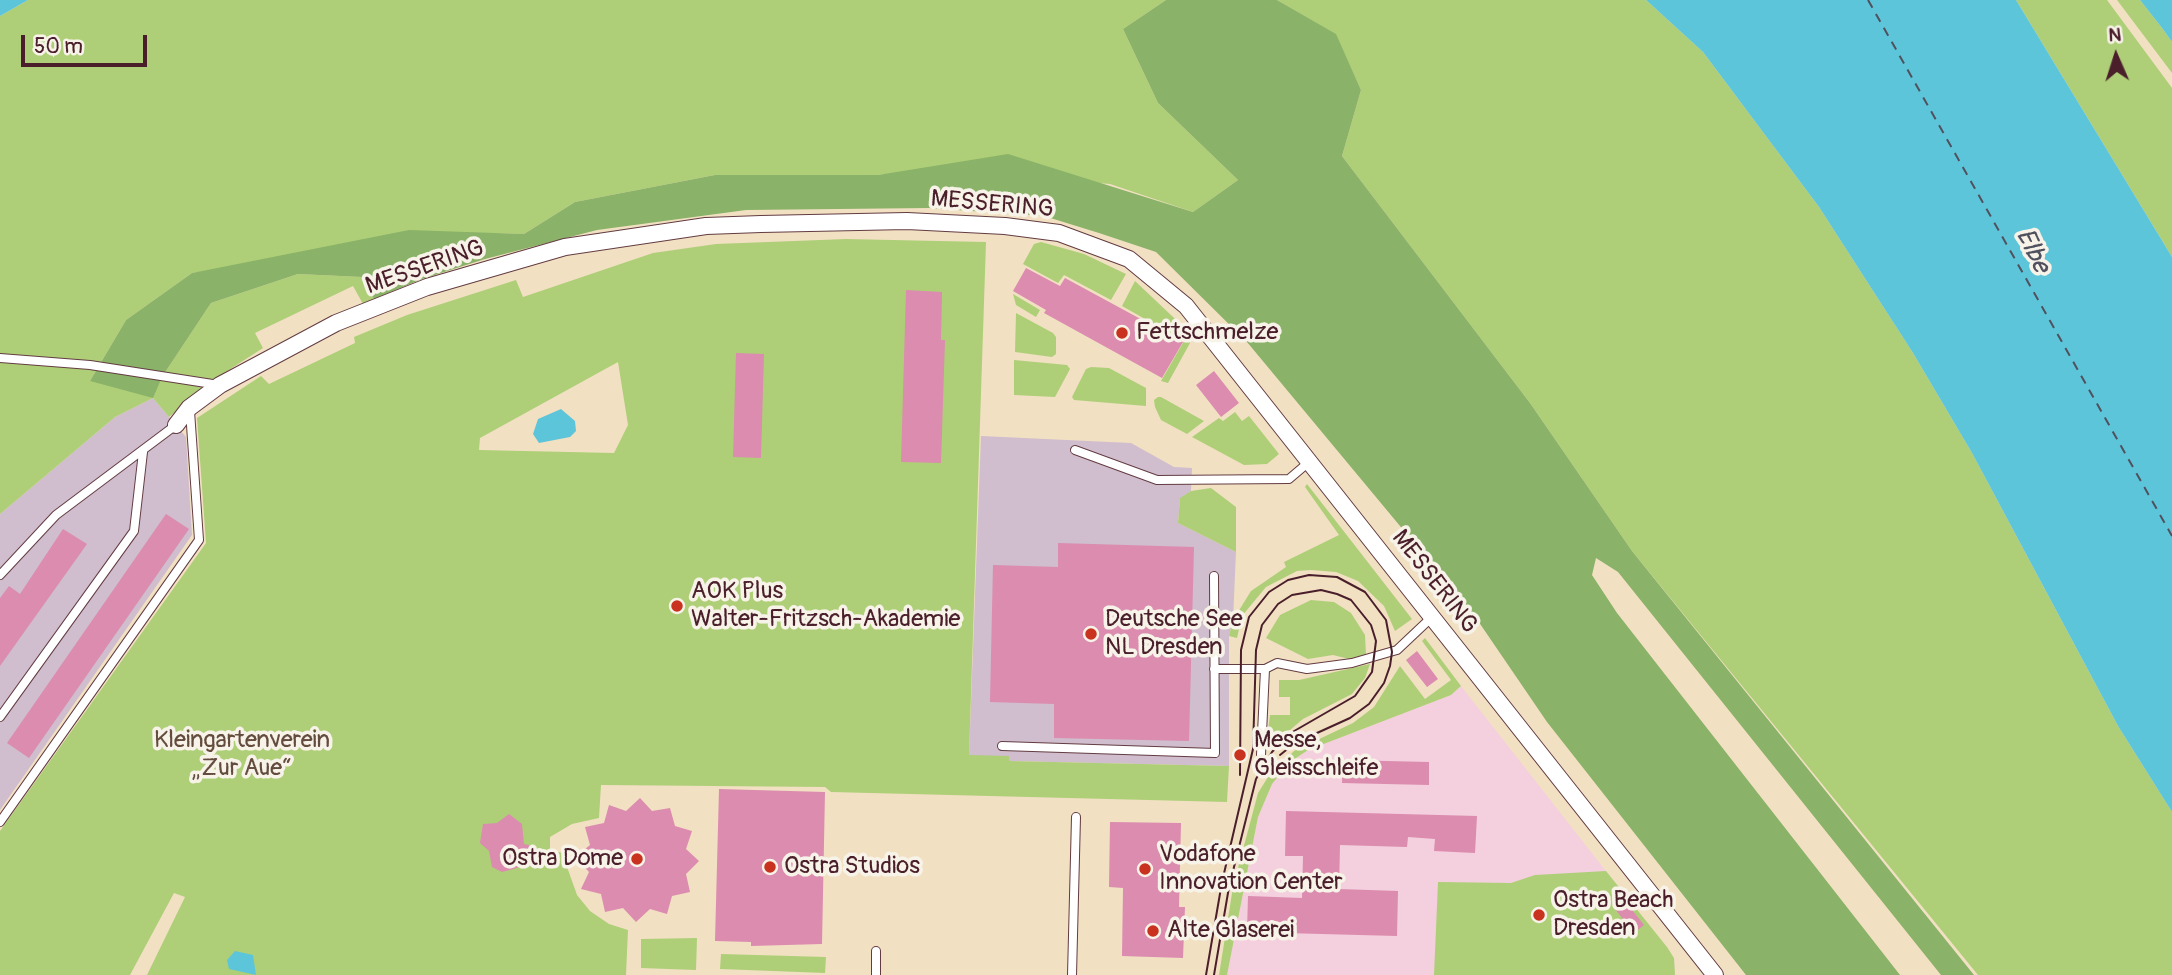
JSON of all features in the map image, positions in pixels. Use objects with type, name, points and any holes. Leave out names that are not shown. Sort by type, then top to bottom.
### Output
[{"type":"street","name":"MESSERING","points":[[176,425],[190,408],[220,386],[325,329],[427,287],[565,247],[706,226],[907,221],[1005,226],[1059,233],[1129,259],[1186,306],[1433,617],[1710,973]]},
{"type":"lane","points":[[0,358],[90,365],[220,386]]},
{"type":"lane","points":[[0,822],[199,540],[190,408]]},
{"type":"lane","points":[[0,575],[55,515],[176,425]]},
{"type":"lane","points":[[1075,450],[1157,480],[1289,479],[1309,462]]},
{"type":"lane","points":[[0,717],[134,531],[143,452]]},
{"type":"lane","points":[[1002,746],[1214,753],[1214,576]]},
{"type":"lane","points":[[1214,669],[1265,669],[1277,663],[1307,669],[1352,663],[1392,652],[1433,617]]},
{"type":"lane","points":[[1261,755],[1265,669]]},
{"type":"lane","points":[[1072,975],[1076,817]]},
{"type":"lane","points":[[876,951],[876,975]]},
{"type":"shaded area","points":[[153,398],[186,437],[192,535],[0,810],[0,514],[115,417]]},
{"type":"shaded area","points":[[981,436],[1131,443],[1174,467],[1192,468],[1191,491],[1180,499],[1178,523],[1236,552],[1233,620],[1229,636],[1229,766],[1009,761],[1009,756],[969,756]]},
{"type":"shaded area","points":[[1461,686],[1674,958],[1675,975],[1227,975],[1258,817],[1272,784],[1290,762],[1308,750],[1451,695]]},
{"type":"green space","points":[[28,0],[1166,0],[1123,29],[1158,103],[1238,180],[1193,212],[1110,184],[931,169],[878,175],[715,175],[575,202],[524,234],[487,233],[192,273],[126,320],[90,381],[162,377],[211,303],[298,274],[362,277],[374,299],[363,304],[353,286],[255,333],[263,348],[207,384],[169,417],[153,398],[115,417],[0,514],[0,16]]},
{"type":"green space","points":[[1166,0],[1277,0],[1336,34],[1361,90],[1342,156],[1530,403],[1632,551],[1974,975],[1941,975],[1618,572],[1596,558],[1592,575],[1617,613],[1900,975],[1746,975],[1547,722],[1474,615],[1247,342],[1156,252],[1099,233],[1044,216],[929,208],[746,210],[597,230],[485,259],[422,279],[374,299],[362,277],[298,274],[211,303],[162,377],[153,398],[90,381],[126,320],[192,273],[409,230],[524,234],[575,202],[715,175],[878,175],[1008,154],[1193,212],[1238,180],[1158,103],[1123,29]]},
{"type":"green space","points":[[1277,0],[1646,0],[1703,52],[1819,207],[1913,353],[1972,453],[2118,726],[2172,812],[2172,975],[1978,975],[1632,551],[1530,403],[1342,156],[1361,90],[1335,34]]},
{"type":"green space","points":[[2016,0],[2107,0],[2172,88],[2172,257]]},
{"type":"green space","points":[[2117,0],[2140,0],[2162,28],[2172,42],[2172,73]]},
{"type":"green space","name":"Kleingartenverein „Zur Aue“","points":[[846,239],[986,242],[969,755],[1009,756],[1009,761],[1229,766],[1227,802],[831,792],[825,787],[601,785],[599,818],[572,824],[550,837],[550,850],[567,854],[566,864],[577,895],[590,911],[609,924],[628,930],[626,975],[147,975],[185,897],[174,893],[130,975],[0,975],[0,831],[206,543],[197,418],[261,376],[269,384],[355,343],[354,337],[407,315],[516,280],[523,297],[653,253],[716,244]],"holes":[[[618,362],[628,425],[614,453],[479,450],[480,438]]]},
{"type":"green space","points":[[1041,242],[1084,254],[1126,274],[1111,300],[1064,275],[1058,283],[1023,264],[1034,244]]},
{"type":"green space","points":[[1135,281],[1190,333],[1190,343],[1168,383],[1161,381],[1184,341],[1122,306]]},
{"type":"green space","points":[[1013,294],[1040,310],[1036,317],[1016,305]]},
{"type":"green space","points":[[1016,313],[1053,333],[1056,337],[1056,354],[1052,357],[1015,352]]},
{"type":"green space","points":[[1014,360],[1067,365],[1070,369],[1055,397],[1014,395]]},
{"type":"green space","points":[[1109,368],[1146,388],[1146,406],[1074,400],[1072,397],[1086,369]]},
{"type":"green space","points":[[1158,397],[1204,421],[1187,434],[1161,420],[1154,400]]},
{"type":"green space","points":[[1235,412],[1242,421],[1249,416],[1279,454],[1267,464],[1244,465],[1192,437],[1219,418],[1223,421]]},
{"type":"green space","points":[[1307,484],[1412,619],[1395,631],[1384,606],[1358,581],[1336,572],[1311,570],[1297,571],[1266,587],[1242,616],[1237,638],[1229,636],[1233,620],[1251,591],[1286,567],[1284,562],[1339,535],[1305,487]]},
{"type":"green space","points":[[1211,488],[1236,507],[1236,552],[1178,523],[1180,498],[1191,491]]},
{"type":"green space","points":[[1311,600],[1334,602],[1351,613],[1365,635],[1366,655],[1349,659],[1333,655],[1308,659],[1266,638],[1280,615]]},
{"type":"green space","points":[[1425,638],[1461,686],[1451,695],[1308,750],[1290,762],[1272,784],[1258,817],[1227,975],[1219,975],[1233,887],[1258,793],[1268,777],[1294,751],[1353,723],[1374,707],[1400,666],[1425,699],[1451,680],[1422,641]]},
{"type":"green space","points":[[1370,664],[1365,678],[1352,694],[1303,719],[1270,747],[1266,746],[1270,715],[1290,715],[1290,697],[1279,697],[1279,680],[1299,680]]},
{"type":"green space","name":"Ostra Beach Dresden","points":[[1606,871],[1667,947],[1674,958],[1675,975],[1434,975],[1438,882],[1511,883],[1535,875]]},
{"type":"green space","points":[[697,938],[696,970],[641,968],[641,939]]},
{"type":"green space","points":[[721,954],[826,957],[825,973],[720,969]]},
{"type":"water","points":[[0,0],[28,0],[0,16]]},
{"type":"water","name":"Elbe","points":[[1646,0],[2016,0],[2172,257],[2172,812],[2118,726],[1972,453],[1913,353],[1819,207],[1703,52]]},
{"type":"water","points":[[2140,0],[2172,0],[2172,42],[2162,28]]},
{"type":"water","points":[[561,409],[575,421],[576,431],[570,437],[539,443],[533,434],[538,419]]},
{"type":"water","points":[[235,951],[253,955],[256,975],[229,969],[227,960]]},
{"type":"building","name":"Fettschmelze","points":[[1026,268],[1060,286],[1065,278],[1183,342],[1162,378],[1044,313],[1046,310],[1013,291]]},
{"type":"building","points":[[906,290],[942,292],[941,340],[945,340],[941,463],[901,462]]},
{"type":"building","points":[[736,353],[764,354],[761,458],[733,457]]},
{"type":"building","points":[[1214,371],[1239,403],[1221,417],[1196,385]]},
{"type":"building","points":[[166,514],[189,529],[29,758],[7,743]]},
{"type":"building","points":[[63,529],[87,544],[0,666],[0,598],[9,586],[20,594]]},
{"type":"building","name":"Deutsche See NL Dresden","points":[[1058,543],[1194,547],[1189,741],[1054,738],[1054,704],[990,702],[993,565],[1058,567]]},
{"type":"building","points":[[1417,651],[1438,679],[1427,687],[1406,660]]},
{"type":"building","points":[[1343,760],[1429,762],[1429,785],[1342,783]]},
{"type":"building","name":"Ostra Studios","points":[[719,789],[825,792],[822,944],[751,946],[751,942],[715,941]]},
{"type":"building","name":"Ostra Dome","points":[[640,798],[652,811],[670,808],[675,826],[692,831],[686,849],[699,861],[686,874],[690,892],[672,896],[667,914],[650,909],[636,922],[623,908],[605,912],[601,894],[581,889],[589,872],[575,857],[590,845],[585,827],[604,823],[609,805],[626,811]]},
{"type":"building","points":[[1286,811],[1477,816],[1475,853],[1434,851],[1435,839],[1408,837],[1407,847],[1340,845],[1339,889],[1398,891],[1397,936],[1247,932],[1248,896],[1302,898],[1303,856],[1285,856]]},
{"type":"building","points":[[509,814],[522,824],[524,844],[533,846],[528,860],[517,868],[502,872],[492,867],[489,851],[480,843],[483,824],[497,823]]},
{"type":"building","points":[[1110,822],[1181,823],[1179,907],[1185,907],[1183,958],[1122,956],[1123,888],[1109,887]]},
{"type":"building","points":[[1625,901],[1644,925],[1634,933],[1615,909]]},
{"type":"ferry route","points":[[1868,0],[2172,536]]},
{"type":"tram line","points":[[1240,775],[1241,650],[1249,617],[1269,592],[1288,580],[1309,575],[1337,577],[1365,592],[1386,620],[1392,652],[1390,666],[1384,683],[1369,704],[1350,718],[1295,743],[1280,755]]},
{"type":"tram line","points":[[1206,975],[1222,882],[1253,749],[1256,650],[1262,625],[1278,604],[1292,595],[1321,590],[1337,594],[1351,600],[1371,625],[1376,641],[1372,672],[1355,696],[1289,734],[1272,752],[1256,779],[1229,887],[1214,975]]},
{"type":"place","name":"Fettschmelze","points":[[1122,333]]},
{"type":"place","name":"AOK Plus Walter-Fritzsch-Akademie","points":[[677,606]]},
{"type":"place","name":"Deutsche See NL Dresden","points":[[1091,634]]},
{"type":"place","name":"Messe, Gleisschleife","points":[[1240,755]]},
{"type":"place","name":"Ostra Dome","points":[[637,859]]},
{"type":"place","name":"Ostra Studios","points":[[770,867]]},
{"type":"place","name":"Vodafone Innovation Center","points":[[1145,869]]},
{"type":"place","name":"Ostra Beach Dresden","points":[[1539,915]]},
{"type":"place","name":"Alte Glaserei","points":[[1153,931]]}]
